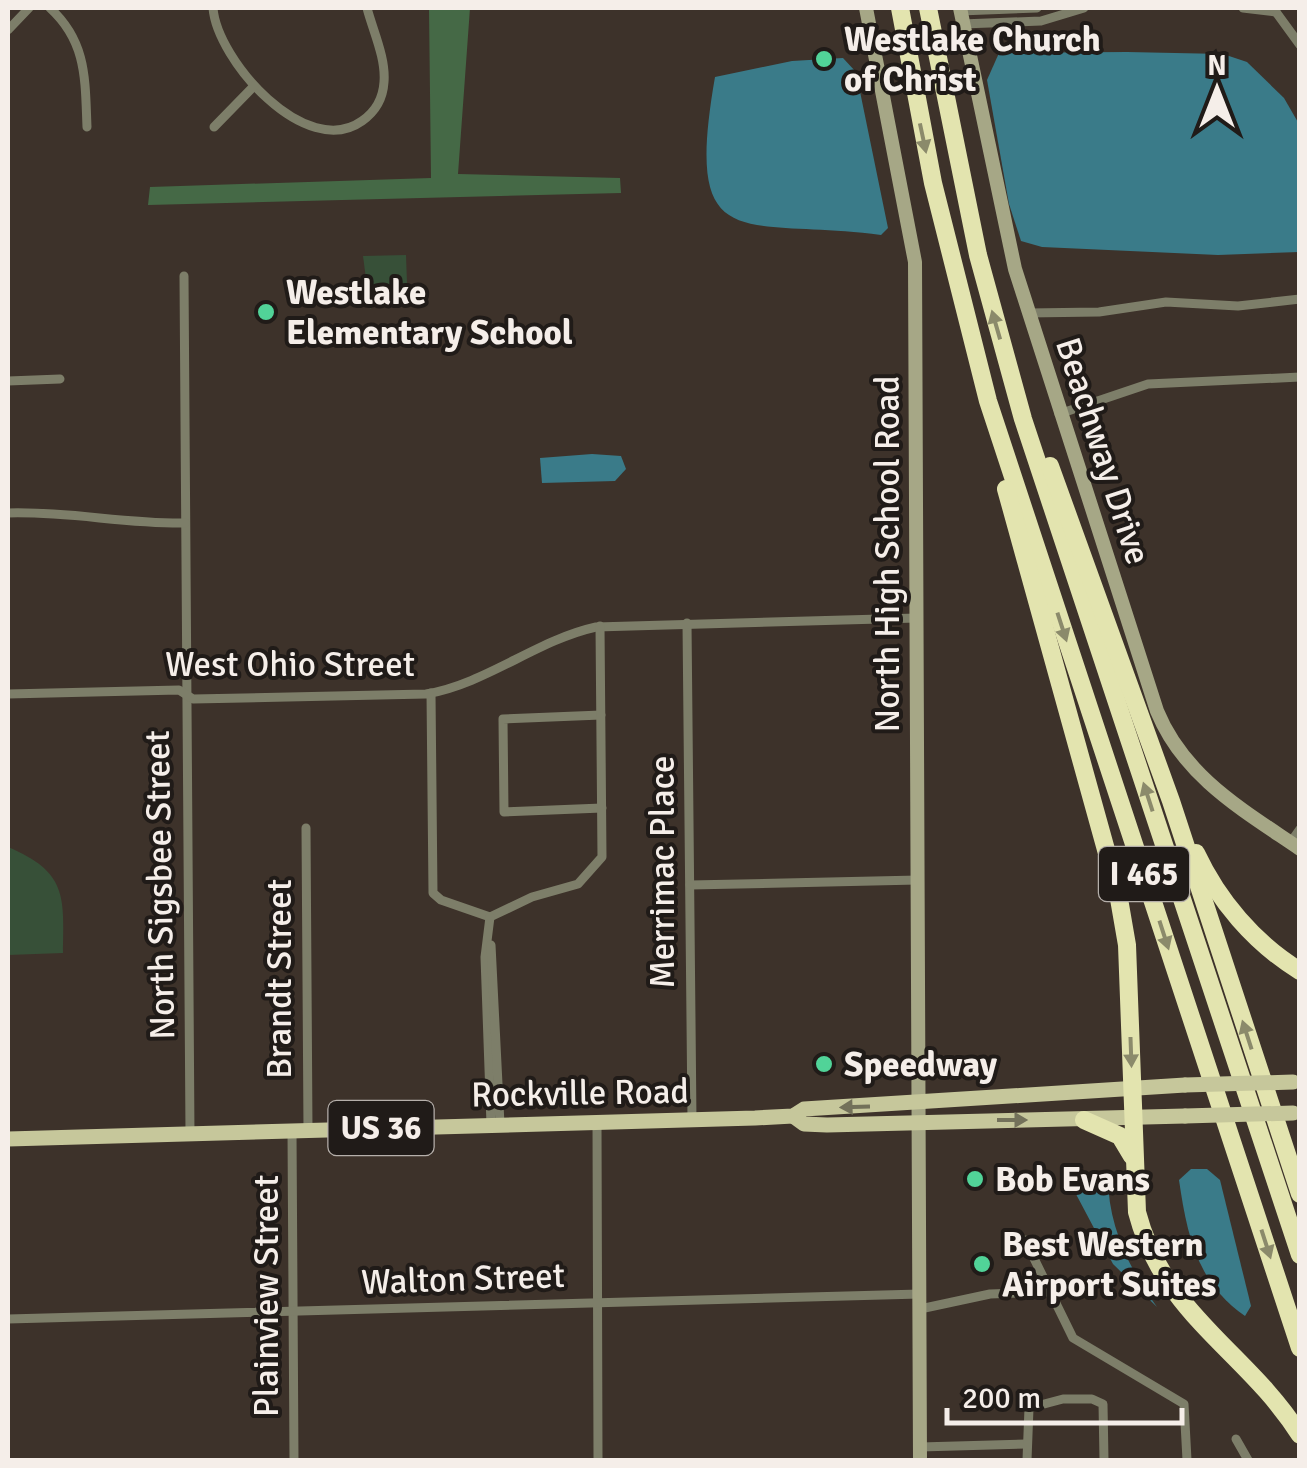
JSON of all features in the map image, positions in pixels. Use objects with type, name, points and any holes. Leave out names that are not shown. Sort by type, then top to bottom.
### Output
[{"type":"highway","name":"I 465","points":[[900,8],[936,196],[988,401],[1300,1348]]},
{"type":"highway","name":"I 465","points":[[928,8],[974,240],[1023,419],[1300,1255]]},
{"type":"highway","points":[[988,401],[1012,518],[1118,893],[1127,945],[1142,1233],[1172,1293],[1274,1400],[1300,1434]]},
{"type":"highway","points":[[1023,419],[1046,456],[1172,801],[1300,1194]]},
{"type":"highway","points":[[1172,801],[1217,892],[1249,930],[1300,971]]},
{"type":"highway","points":[[1084,1120],[1120,1136],[1136,1166]]},
{"type":"main road","name":"Rockville Road","points":[[8,1138],[794,1116],[804,1109],[919,1105],[1185,1085],[1296,1082]]},
{"type":"main road","name":"Rockville Road","points":[[794,1116],[804,1124],[1296,1112]]},
{"type":"street","points":[[8,30],[28,8]]},
{"type":"street","points":[[50,8],[70,28],[82,50],[87,126]]},
{"type":"street","points":[[213,8],[223,46],[254,86],[314,128],[346,129],[364,120],[380,98],[384,78],[367,8]]},
{"type":"street","name":"North High School Road","points":[[866,8],[915,262],[920,1454]]},
{"type":"street","points":[[960,14],[996,8],[1037,8]]},
{"type":"street","points":[[996,8],[996,22]]},
{"type":"street","points":[[960,14],[996,22],[1041,21],[1084,8]]},
{"type":"street","points":[[1243,8],[1277,9],[1300,45]]},
{"type":"street","name":"Beachway Drive","points":[[960,14],[1028,314],[1167,734],[1206,783],[1295,846]]},
{"type":"street","points":[[214,128],[254,86]]},
{"type":"street","name":"North Sigsbee Street","points":[[184,276],[190,1134]]},
{"type":"street","points":[[1028,314],[1099,312],[1166,302],[1238,306],[1300,299]]},
{"type":"street","points":[[1059,414],[1148,384],[1300,377]]},
{"type":"street","points":[[8,381],[60,380]]},
{"type":"street","points":[[8,513],[65,512],[123,523],[185,523]]},
{"type":"street","name":"West Ohio Street","points":[[8,694],[179,690],[193,698],[431,693],[456,687],[564,636],[600,626],[917,618]]},
{"type":"street","name":"Merrimac Place","points":[[688,623],[692,1120]]},
{"type":"street","points":[[431,693],[433,893],[440,900],[490,917],[590,875],[602,856],[600,626]]},
{"type":"street","points":[[601,715],[503,719],[504,812],[602,808]]},
{"type":"street","name":"Brandt Street","points":[[300,1130],[306,828]]},
{"type":"street","points":[[1295,846],[1300,828]]},
{"type":"street","points":[[690,885],[918,880]]},
{"type":"street","points":[[490,917],[490,942],[485,957],[496,1124]]},
{"type":"street","points":[[597,1122],[598,1460]]},
{"type":"street","name":"Plainview Street","points":[[294,1460],[300,1130]]},
{"type":"street","points":[[1025,1240],[1076,1341],[1185,1406],[1187,1460]]},
{"type":"street","name":"Walton Street","points":[[8,1320],[598,1303],[920,1301],[1048,1292]]},
{"type":"street","points":[[1025,1460],[1027,1414],[1033,1405],[1092,1399],[1103,1406],[1104,1460]]},
{"type":"street","points":[[1236,1439],[1248,1460]]},
{"type":"street","points":[[920,1454],[1026,1444]]},
{"type":"green space","points":[[429,8],[470,8],[458,174],[620,178],[621,193],[148,205],[150,187],[431,178]]},
{"type":"green space","points":[[406,255],[407,283],[370,309],[363,256]]},
{"type":"green space","points":[[8,847],[52,876],[62,901],[63,953],[8,955]]},
{"type":"water","points":[[999,53],[1223,54],[1247,62],[1284,98],[1299,124],[1299,252],[1218,255],[1042,247],[1021,241],[1009,204],[987,80]]},
{"type":"water","points":[[843,58],[856,72],[888,228],[881,235],[759,225],[734,218],[717,203],[708,176],[707,136],[715,77],[792,61]]},
{"type":"water","points":[[621,456],[626,469],[615,481],[542,483],[540,458]]},
{"type":"water","points":[[1191,1169],[1207,1169],[1220,1180],[1251,1306],[1245,1316],[1216,1289],[1197,1256],[1179,1180]]},
{"type":"water","points":[[1076,1172],[1108,1177],[1112,1212],[1122,1246],[1157,1307],[1113,1264],[1068,1179]]},
{"type":"place","name":"Westlake Church of Christ","points":[[824,59]]},
{"type":"place","name":"Westlake Elementary School","points":[[266,312]]},
{"type":"place","name":"Speedway","points":[[824,1064]]},
{"type":"place","name":"Bob Evans","points":[[975,1179]]},
{"type":"place","name":"Best Western Airport Suites","points":[[982,1264]]}]
